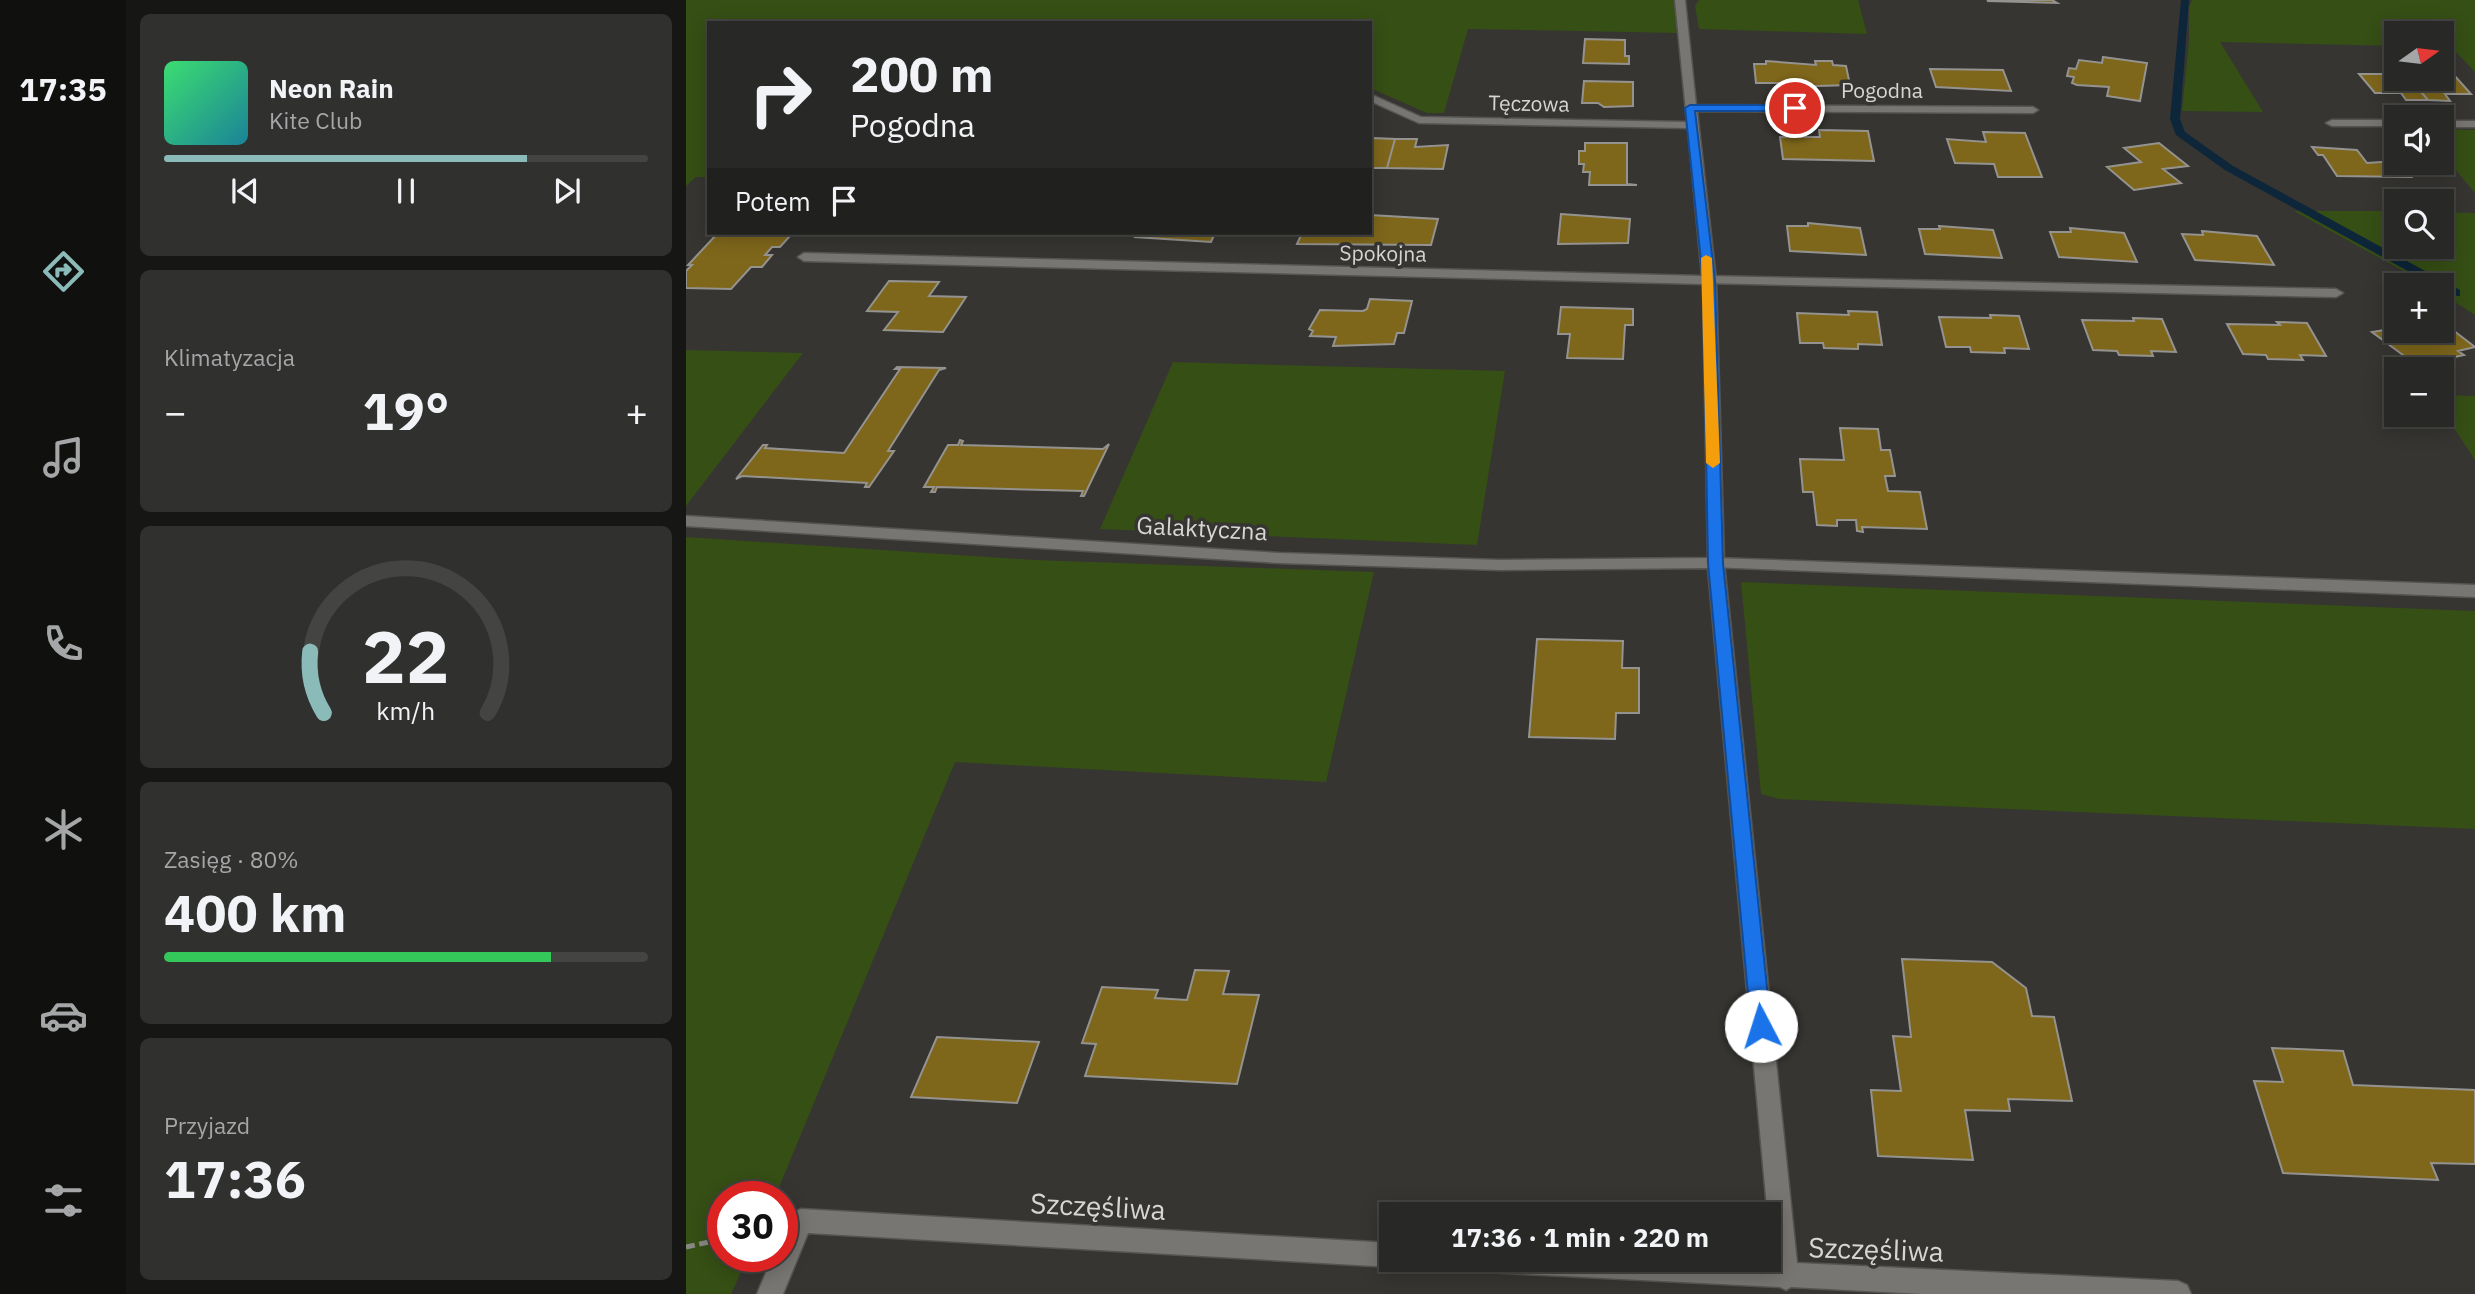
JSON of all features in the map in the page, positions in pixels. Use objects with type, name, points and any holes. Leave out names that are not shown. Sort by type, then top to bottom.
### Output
[{"type":"street","points":[[1680,0],[1709,280],[1716,563],[1786,1277]]},
{"type":"street","name":"Tęczowa","points":[[1372,98],[1419,120],[1691,116]]},
{"type":"street","name":"Pogodna","points":[[1691,116],[2033,110]]},
{"type":"street","points":[[2332,123],[2384,124]]},
{"type":"street","points":[[2454,124],[2475,124]]},
{"type":"street","name":"Spokojna","points":[[804,257],[2336,293]]},
{"type":"street","name":"Galaktyczna","points":[[686,522],[1279,558],[1500,565],[1716,563],[2475,591]]},
{"type":"street","name":"Szczęśliwa","points":[[770,1294],[802,1221],[1379,1254]]},
{"type":"street","name":"Szczęśliwa","points":[[1698,1272],[2178,1294]]},
{"type":"path","points":[[686,1247],[707,1242]]},
{"type":"green space","points":[[686,0],[1674,0],[1677,33],[1468,29],[1444,113],[1427,113],[1372,89],[1372,21],[707,21],[707,177],[696,177],[686,186]]},
{"type":"green space","points":[[1699,0],[1858,0],[1867,34],[1699,29],[1695,6]]},
{"type":"green space","points":[[2192,0],[2475,0],[2475,72],[2454,50],[2454,21],[2384,21],[2384,46],[2220,42],[2263,112],[2182,111],[2189,41],[2189,7]]},
{"type":"green space","points":[[2454,129],[2475,130],[2475,193],[2454,168]]},
{"type":"green space","points":[[2294,211],[2384,211],[2384,259],[2454,259],[2454,212],[2475,213],[2475,315],[2454,301],[2454,273],[2407,273]]},
{"type":"green space","points":[[686,350],[803,353],[686,506]]},
{"type":"green space","points":[[1173,362],[1505,371],[1477,545],[1100,529]]},
{"type":"green space","points":[[2454,395],[2475,396],[2475,460],[2453,427]]},
{"type":"green space","points":[[686,537],[1035,560],[1374,572],[1326,782],[955,762],[782,1181],[707,1181],[707,1272],[741,1272],[731,1294],[686,1294]]},
{"type":"green space","points":[[1741,582],[2475,611],[2475,829],[1779,799],[1761,794]]},
{"type":"building","points":[[1990,0],[2052,0],[2057,3],[1987,1]]},
{"type":"building","points":[[1585,39],[1625,40],[1625,56],[1629,56],[1629,64],[1583,63]]},
{"type":"building","points":[[2103,57],[2147,63],[2140,101],[2107,96],[2109,87],[2077,85],[2072,83],[2074,77],[2067,76],[2069,68],[2076,69],[2079,60],[2102,63]]},
{"type":"building","points":[[1766,61],[1816,65],[1815,61],[1832,61],[1833,65],[1846,66],[1850,85],[1784,87],[1784,83],[1756,83],[1754,64],[1766,64]]},
{"type":"building","points":[[1930,69],[2003,70],[2011,91],[1936,87]]},
{"type":"building","points":[[2359,74],[2384,74],[2384,91],[2420,91],[2428,100],[2406,100],[2401,93],[2375,93]]},
{"type":"building","points":[[2454,75],[2471,94],[2445,94],[2450,101],[2428,100],[2420,91],[2454,91]]},
{"type":"building","points":[[1584,81],[1633,82],[1633,106],[1604,107],[1598,103],[1582,103]]},
{"type":"building","points":[[1819,130],[1868,131],[1874,161],[1783,159],[1780,137],[1820,137]]},
{"type":"building","points":[[1983,132],[2025,133],[2042,177],[1998,177],[1994,164],[1955,163],[1947,139],[1986,142]]},
{"type":"building","points":[[1373,138],[1395,139],[1387,168],[1372,168]]},
{"type":"building","points":[[1395,139],[1417,139],[1415,147],[1448,145],[1443,169],[1387,168]]},
{"type":"building","points":[[1585,143],[1627,143],[1627,184],[1637,185],[1589,185],[1590,172],[1583,172],[1584,164],[1579,164],[1579,151],[1585,151]]},
{"type":"building","points":[[2159,143],[2188,166],[2163,169],[2181,183],[2134,190],[2107,167],[2141,162],[2124,148]]},
{"type":"building","points":[[2312,147],[2357,150],[2367,163],[2384,162],[2384,175],[2411,177],[2337,176],[2323,155],[2318,155]]},
{"type":"building","points":[[1561,214],[1630,219],[1628,243],[1558,244]]},
{"type":"building","points":[[1372,215],[1438,219],[1431,245],[1297,244],[1301,235],[1372,235]]},
{"type":"building","points":[[1808,223],[1860,228],[1866,255],[1790,251],[1787,226],[1808,226]]},
{"type":"building","points":[[1939,226],[1993,230],[2002,258],[1925,254],[1919,229],[1940,229]]},
{"type":"building","points":[[2070,228],[2124,233],[2137,262],[2059,257],[2050,232],[2071,232]]},
{"type":"building","points":[[2202,231],[2257,236],[2274,265],[2195,260],[2182,234],[2203,235]]},
{"type":"building","points":[[716,235],[790,236],[780,247],[772,247],[765,255],[772,255],[762,267],[751,267],[731,289],[686,288],[686,271],[692,265],[688,265]]},
{"type":"building","points":[[1136,235],[1214,235],[1211,242],[1135,237]]},
{"type":"building","points":[[889,281],[939,282],[929,296],[966,297],[943,332],[884,330],[898,312],[867,311]]},
{"type":"building","points":[[1370,299],[1412,301],[1404,333],[1397,333],[1394,344],[1333,346],[1336,337],[1310,336],[1313,331],[1309,329],[1320,310],[1363,311],[1367,309]]},
{"type":"building","points":[[1561,307],[1633,309],[1633,325],[1625,325],[1623,359],[1567,358],[1570,334],[1558,334]]},
{"type":"building","points":[[1848,311],[1877,312],[1882,345],[1858,344],[1858,349],[1824,348],[1823,343],[1800,343],[1797,313],[1849,315]]},
{"type":"building","points":[[1990,315],[2019,316],[2029,349],[2004,348],[2005,353],[1971,352],[1970,347],[1946,347],[1939,317],[1991,318]]},
{"type":"building","points":[[2133,318],[2162,319],[2176,352],[2151,351],[2153,356],[2119,355],[2117,351],[2093,350],[2082,320],[2134,321]]},
{"type":"building","points":[[2277,322],[2307,323],[2326,356],[2300,355],[2303,360],[2268,359],[2266,355],[2243,354],[2227,324],[2280,325]]},
{"type":"building","points":[[2384,330],[2384,341],[2372,332]]},
{"type":"building","points":[[2454,331],[2475,347],[2458,351],[2464,355],[2454,357],[2406,357],[2387,343],[2454,343]]},
{"type":"building","points":[[946,368],[939,370],[888,451],[894,451],[869,487],[865,487],[867,483],[742,476],[736,479],[763,445],[767,445],[765,448],[844,453],[900,369],[895,369]]},
{"type":"building","points":[[1840,428],[1878,429],[1881,450],[1890,450],[1895,476],[1885,476],[1888,491],[1920,492],[1927,529],[1862,527],[1863,532],[1857,531],[1856,520],[1837,520],[1837,526],[1817,525],[1813,492],[1803,492],[1800,459],[1844,460]]},
{"type":"building","points":[[960,440],[963,441],[961,445],[1103,449],[1109,444],[1084,496],[1081,496],[1083,491],[937,487],[935,492],[931,492],[934,487],[924,487],[948,445],[958,445]]},
{"type":"building","points":[[1537,639],[1623,641],[1622,668],[1639,668],[1639,713],[1616,713],[1615,739],[1529,737]]},
{"type":"building","points":[[1902,959],[1992,962],[2026,988],[2032,1016],[2054,1017],[2072,1101],[2008,1099],[2010,1111],[1965,1110],[1973,1160],[1878,1156],[1871,1090],[1901,1091],[1893,1036],[1911,1037]]},
{"type":"building","points":[[1195,970],[1229,971],[1223,994],[1259,995],[1237,1084],[1085,1076],[1096,1044],[1082,1043],[1102,987],[1158,990],[1155,998],[1187,1000]]},
{"type":"building","points":[[937,1037],[1039,1042],[1017,1103],[911,1097]]},
{"type":"building","points":[[2272,1048],[2343,1051],[2353,1085],[2475,1090],[2475,1164],[2431,1163],[2438,1180],[2283,1173],[2254,1081],[2283,1082]]},
{"type":"waterway","points":[[2185,0],[2175,119],[2180,133],[2229,168],[2456,293]]},
{"type":"slow traffic","points":[[1706,258],[1709,280],[1713,463]]},
{"type":"route","points":[[1761,1026],[1716,563],[1709,280],[1690,108],[1795,108]]}]
